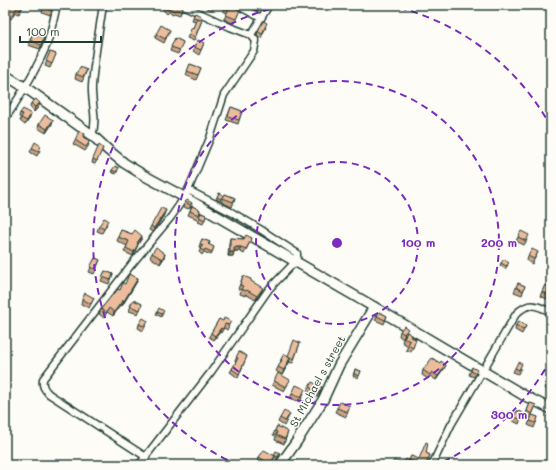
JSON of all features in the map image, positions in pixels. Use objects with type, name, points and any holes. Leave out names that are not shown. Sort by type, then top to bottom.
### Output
[{"type":"street","points":[[5,119],[26,88],[47,42],[57,5]]},
{"type":"street","points":[[92,135],[95,125],[92,105],[92,86],[103,5]]},
{"type":"street","points":[[146,456],[49,394],[44,389],[42,384],[43,379],[130,265],[171,217],[186,193],[210,138],[224,95],[254,51],[256,41],[251,35],[182,5]]},
{"type":"street","points":[[196,12],[199,5]]},
{"type":"street","points":[[237,5],[261,18]]},
{"type":"street","points":[[251,35],[269,5]]},
{"type":"street","points":[[5,75],[26,88],[92,135],[124,163],[145,176],[186,193],[374,307],[484,369],[525,396],[551,409]]},
{"type":"street","points":[[139,465],[211,372],[269,289],[296,260]]},
{"type":"street","points":[[432,465],[451,425],[516,314],[528,305],[535,305],[551,312]]},
{"type":"street","name":"St Michael s street","points":[[280,465],[323,400],[339,365],[374,307]]},
{"type":"building","points":[[13,5],[23,5],[20,10],[17,7],[13,15],[7,12]]},
{"type":"building","points":[[45,5],[53,5],[52,11],[44,8]]},
{"type":"building","points":[[166,5],[183,6],[181,11],[174,11],[170,8],[169,10],[164,7]]},
{"type":"building","points":[[226,5],[231,5],[240,10],[236,19],[226,15],[229,8],[225,7]]},
{"type":"building","points":[[195,13],[201,16],[200,19],[193,17]]},
{"type":"building","points":[[197,18],[202,20],[195,37],[189,34]]},
{"type":"building","points":[[263,21],[267,23],[262,34],[258,31]]},
{"type":"building","points":[[161,25],[170,30],[165,39],[156,34]]},
{"type":"building","points":[[33,33],[44,38],[41,45],[30,40]]},
{"type":"building","points":[[175,38],[183,42],[180,50],[171,47]]},
{"type":"building","points":[[198,40],[204,43],[201,50],[194,47]]},
{"type":"building","points":[[50,52],[56,54],[52,64],[46,61]]},
{"type":"building","points":[[190,64],[201,68],[198,75],[187,71]]},
{"type":"building","points":[[80,67],[87,70],[83,77],[76,74]]},
{"type":"building","points":[[36,99],[40,103],[35,107],[31,103]]},
{"type":"building","points":[[231,107],[242,111],[239,120],[228,116]]},
{"type":"building","points":[[23,109],[31,114],[27,121],[21,118],[23,114],[20,113]]},
{"type":"building","points":[[45,115],[53,120],[47,129],[39,124]]},
{"type":"building","points":[[79,131],[85,134],[83,137],[90,141],[86,147],[75,140]]},
{"type":"building","points":[[5,135],[10,137],[8,144],[5,143]]},
{"type":"building","points":[[35,142],[41,146],[39,151],[32,148]]},
{"type":"building","points":[[99,145],[103,148],[97,161],[93,159]]},
{"type":"building","points":[[115,166],[119,168],[116,172],[112,170]]},
{"type":"building","points":[[219,193],[223,195],[221,199],[217,197]]},
{"type":"building","points":[[225,194],[235,198],[233,202],[223,198]]},
{"type":"building","points":[[187,200],[192,203],[191,205],[185,202]]},
{"type":"building","points":[[192,206],[200,210],[199,215],[190,211]]},
{"type":"building","points":[[161,208],[166,210],[154,228],[151,226]]},
{"type":"building","points":[[201,213],[206,215],[205,220],[199,217]]},
{"type":"building","points":[[104,218],[108,220],[104,229],[99,226]]},
{"type":"building","points":[[121,230],[132,234],[135,230],[142,236],[137,243],[138,244],[134,252],[126,248],[129,241],[118,237]]},
{"type":"building","points":[[521,231],[529,235],[526,241],[518,237]]},
{"type":"building","points":[[246,235],[252,238],[246,249],[234,247],[234,252],[230,252],[230,238],[244,239]]},
{"type":"building","points":[[202,239],[210,242],[208,244],[214,247],[212,252],[205,249],[204,251],[200,249],[203,245],[200,244]]},
{"type":"building","points":[[156,247],[165,254],[162,259],[152,253]]},
{"type":"building","points":[[532,249],[538,252],[534,259],[528,256]]},
{"type":"building","points":[[95,258],[100,260],[95,269],[90,267]]},
{"type":"building","points":[[504,259],[509,263],[506,266],[501,263]]},
{"type":"building","points":[[105,271],[113,274],[111,280],[102,277]]},
{"type":"building","points":[[129,274],[138,278],[124,301],[123,300],[114,312],[109,308],[106,313],[101,309],[118,289],[120,290],[123,283],[125,284]]},
{"type":"building","points":[[243,276],[251,279],[251,281],[263,288],[257,296],[247,290],[241,289],[243,286],[240,285]]},
{"type":"building","points":[[518,283],[525,286],[523,291],[516,287]]},
{"type":"building","points":[[545,285],[551,287],[548,295],[542,292]]},
{"type":"building","points":[[85,293],[94,298],[91,304],[82,299]]},
{"type":"building","points":[[133,300],[142,304],[140,310],[130,306]]},
{"type":"building","points":[[159,308],[164,311],[162,314],[157,312]]},
{"type":"building","points":[[379,312],[387,316],[385,320],[377,316]]},
{"type":"building","points":[[143,318],[148,321],[144,326],[139,324]]},
{"type":"building","points":[[224,318],[231,321],[229,325],[225,324],[223,329],[221,328],[215,336],[211,333],[219,319],[223,321]]},
{"type":"building","points":[[519,321],[526,326],[523,330],[516,325]]},
{"type":"building","points":[[404,326],[408,329],[404,334],[400,331]]},
{"type":"building","points":[[407,332],[412,335],[411,337],[416,339],[413,348],[408,345],[410,341],[404,338]]},
{"type":"building","points":[[294,340],[300,343],[294,359],[288,356]]},
{"type":"building","points":[[239,352],[247,356],[239,374],[232,369],[238,358],[236,357]]},
{"type":"building","points":[[284,354],[290,358],[284,370],[278,367]]},
{"type":"building","points":[[432,358],[440,363],[441,361],[446,365],[438,376],[432,372],[430,375],[423,370]]},
{"type":"building","points":[[518,362],[522,364],[519,370],[515,368]]},
{"type":"building","points":[[472,367],[477,370],[475,373],[471,371]]},
{"type":"building","points":[[355,369],[361,371],[359,376],[354,374]]},
{"type":"building","points":[[278,373],[290,380],[286,387],[274,381]]},
{"type":"building","points":[[549,377],[551,378],[551,385],[546,383]]},
{"type":"building","points":[[312,382],[322,387],[319,393],[309,387]]},
{"type":"building","points":[[296,385],[305,389],[301,398],[292,394]]},
{"type":"building","points":[[340,402],[350,406],[347,412],[337,408]]},
{"type":"building","points":[[530,403],[536,405],[532,414],[527,411]]},
{"type":"building","points":[[284,411],[290,414],[285,421],[280,418]]},
{"type":"building","points":[[517,411],[523,413],[520,419],[514,417]]},
{"type":"building","points":[[532,415],[538,417],[536,423],[530,421]]},
{"type":"building","points":[[277,426],[288,432],[285,439],[276,435],[277,432],[275,431]]},
{"type":"building","points":[[426,442],[428,443],[426,453],[430,455],[427,462],[424,465],[419,465],[409,460],[411,456],[419,459]]},
{"type":"building","points":[[264,450],[275,456],[270,464],[259,457]]},
{"type":"building","points":[[276,451],[280,453],[278,457],[274,455]]},
{"type":"building","points":[[406,459],[411,462],[409,465],[402,465]]},
{"type":"building","points":[[394,460],[401,463],[400,465],[392,465]]},
{"type":"building","points":[[296,461],[303,465],[293,465]]}]
